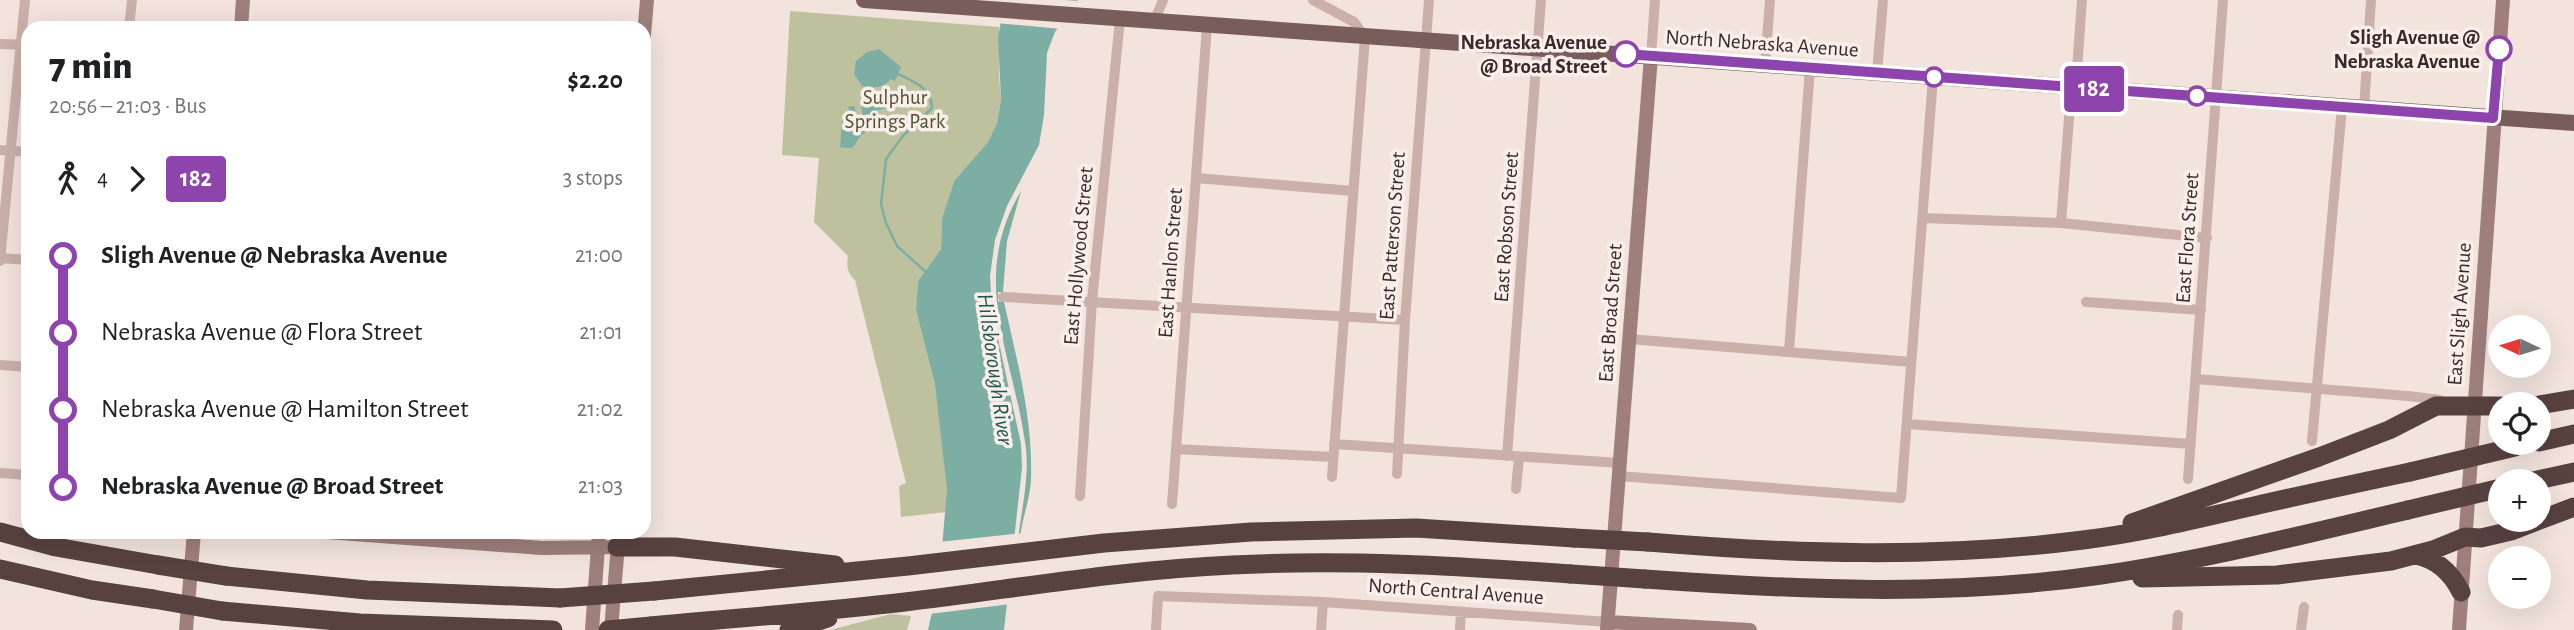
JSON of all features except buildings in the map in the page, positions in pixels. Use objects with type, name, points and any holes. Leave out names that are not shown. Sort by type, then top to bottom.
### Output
[{"type":"highway","points":[[2551,403],[2574,399]]},
{"type":"highway","points":[[2082,540],[2319,457],[2389,430],[2436,406],[2488,406]]},
{"type":"highway","points":[[2551,439],[2574,434]]},
{"type":"highway","points":[[26,539],[56,547],[226,576],[367,590],[560,598],[654,592],[1170,537],[1251,532],[1416,528],[1731,549],[1881,555],[2082,540],[2166,527],[2488,453]]},
{"type":"highway","points":[[2551,477],[2574,472]]},
{"type":"highway","points":[[609,630],[906,602],[1120,573],[1296,562],[1462,566],[1867,591],[1986,587],[2099,575],[2245,548],[2488,491]]},
{"type":"highway","points":[[2099,575],[2142,578],[2277,575],[2353,567],[2414,555],[2465,537],[2481,538],[2511,531],[2574,507]]},
{"type":"highway","points":[[0,532],[21,538]]},
{"type":"highway","points":[[651,536],[675,547]]},
{"type":"highway","points":[[611,542],[874,570]]},
{"type":"highway","points":[[2414,555],[2440,564],[2455,580],[2461,592]]},
{"type":"highway","points":[[0,569],[92,590],[222,611],[360,623],[553,630]]},
{"type":"highway","points":[[789,630],[864,606]]},
{"type":"main road","name":"North Nebraska Avenue","points":[[864,0],[923,2],[1208,26],[2574,123]]},
{"type":"street","points":[[24,0],[24,21]]},
{"type":"street","points":[[130,21],[132,0]]},
{"type":"street","points":[[242,21],[243,0]]},
{"type":"street","points":[[645,21],[647,0]]},
{"type":"street","points":[[1154,22],[1163,0]]},
{"type":"street","points":[[1313,0],[1354,22],[1365,37],[1332,477]]},
{"type":"street","name":"East Patterson Street","points":[[1398,474],[1405,320],[1429,0]]},
{"type":"street","name":"East Robson Street","points":[[1516,489],[1513,456],[1541,0]]},
{"type":"street","name":"East Broad Street","points":[[1607,626],[1655,0]]},
{"type":"street","points":[[1765,65],[1770,0]]},
{"type":"street","points":[[1877,73],[1882,0]]},
{"type":"street","points":[[2061,223],[2070,104],[2077,69],[2082,0]]},
{"type":"street","name":"East Flora Street","points":[[2188,479],[2223,0]]},
{"type":"street","points":[[2364,109],[2371,0]]},
{"type":"street","name":"East Sligh Avenue","points":[[2459,630],[2503,0]]},
{"type":"street","name":"East Hollywood Street","points":[[1080,496],[1092,301],[1120,19]]},
{"type":"street","name":"East Hanlon Street","points":[[1172,504],[1208,26]]},
{"type":"street","points":[[0,44],[21,45]]},
{"type":"street","points":[[21,62],[5,151],[0,259],[21,260]]},
{"type":"street","points":[[1789,351],[1810,68]]},
{"type":"street","points":[[1334,444],[1513,456],[1901,498],[1933,77]]},
{"type":"street","points":[[2312,441],[2342,107]]},
{"type":"street","points":[[1196,178],[1353,191]]},
{"type":"street","points":[[1922,218],[2061,223],[2207,238]]},
{"type":"street","points":[[1003,297],[1405,320]]},
{"type":"street","points":[[2086,302],[2201,310]]},
{"type":"street","points":[[1629,339],[1911,362]]},
{"type":"street","points":[[0,365],[21,366]]},
{"type":"street","points":[[2196,379],[2407,396],[2474,405]]},
{"type":"street","points":[[1907,424],[2191,444]]},
{"type":"street","points":[[1176,450],[1333,457]]},
{"type":"street","points":[[0,472],[21,474]]},
{"type":"street","points":[[186,630],[193,539]]},
{"type":"street","points":[[420,539],[542,548],[611,542]]},
{"type":"street","points":[[592,630],[611,542]]},
{"type":"street","points":[[609,630],[611,542]]},
{"type":"street","name":"North Central Avenue","points":[[1156,630],[1158,596],[1323,602],[1607,626],[1750,630]]},
{"type":"street","points":[[1321,630],[1323,602]]},
{"type":"street","points":[[2301,630],[2304,607]]},
{"type":"street","points":[[1460,630],[1461,612]]},
{"type":"street","points":[[2177,630],[2178,615]]},
{"type":"green space","name":"Sulphur Springs Park","points":[[790,11],[999,27],[1001,99],[997,123],[988,142],[954,181],[942,218],[941,249],[918,281],[916,310],[935,385],[947,490],[946,512],[901,517],[899,486],[906,483],[855,280],[848,270],[848,256],[814,222],[819,158],[782,155]]},
{"type":"green space","points":[[891,614],[911,616],[907,630],[830,630]]},
{"type":"water","name":"Hillsborough River","points":[[1005,0],[1078,0],[1055,32],[1047,53],[1044,115],[1039,145],[1007,206],[995,240],[990,276],[992,311],[1021,444],[1022,468],[1004,630],[928,630],[939,582],[947,490],[935,385],[916,310],[918,281],[941,249],[942,218],[954,181],[988,142],[997,123],[1001,99],[998,37]]},
{"type":"water","points":[[879,49],[901,67],[895,81],[891,79],[878,87],[862,86],[854,74],[856,61],[867,52]]},
{"type":"water","points":[[891,94],[894,106],[875,111],[874,125],[853,147],[840,147],[842,120],[851,117],[848,107],[854,106],[857,116],[863,115],[860,101]]},
{"type":"water","points":[[1021,191],[1007,241],[1003,292],[998,292],[998,301],[1004,302],[1023,390],[1031,456],[1030,488],[1020,548],[1017,549],[1027,455],[1004,346],[999,315],[996,285],[998,254],[1006,223]]},
{"type":"pier","points":[[1001,0],[1081,1],[1062,29],[996,23]]},
{"type":"pier","points":[[1023,533],[1024,548],[1015,552],[1011,604],[929,614],[936,581],[939,542]]},
{"type":"waterway","points":[[898,74],[925,91],[929,95],[932,108],[902,137],[886,159],[881,204],[897,246],[927,273]]},
{"type":"bus line","name":"182","points":[[1626,54],[2493,118],[2499,49]]},
{"type":"place","name":"Sligh Avenue @ Nebraska Avenue","points":[[2499,49]]},
{"type":"place","name":"Nebraska Avenue @ Broad Street","points":[[1626,54]]}]
